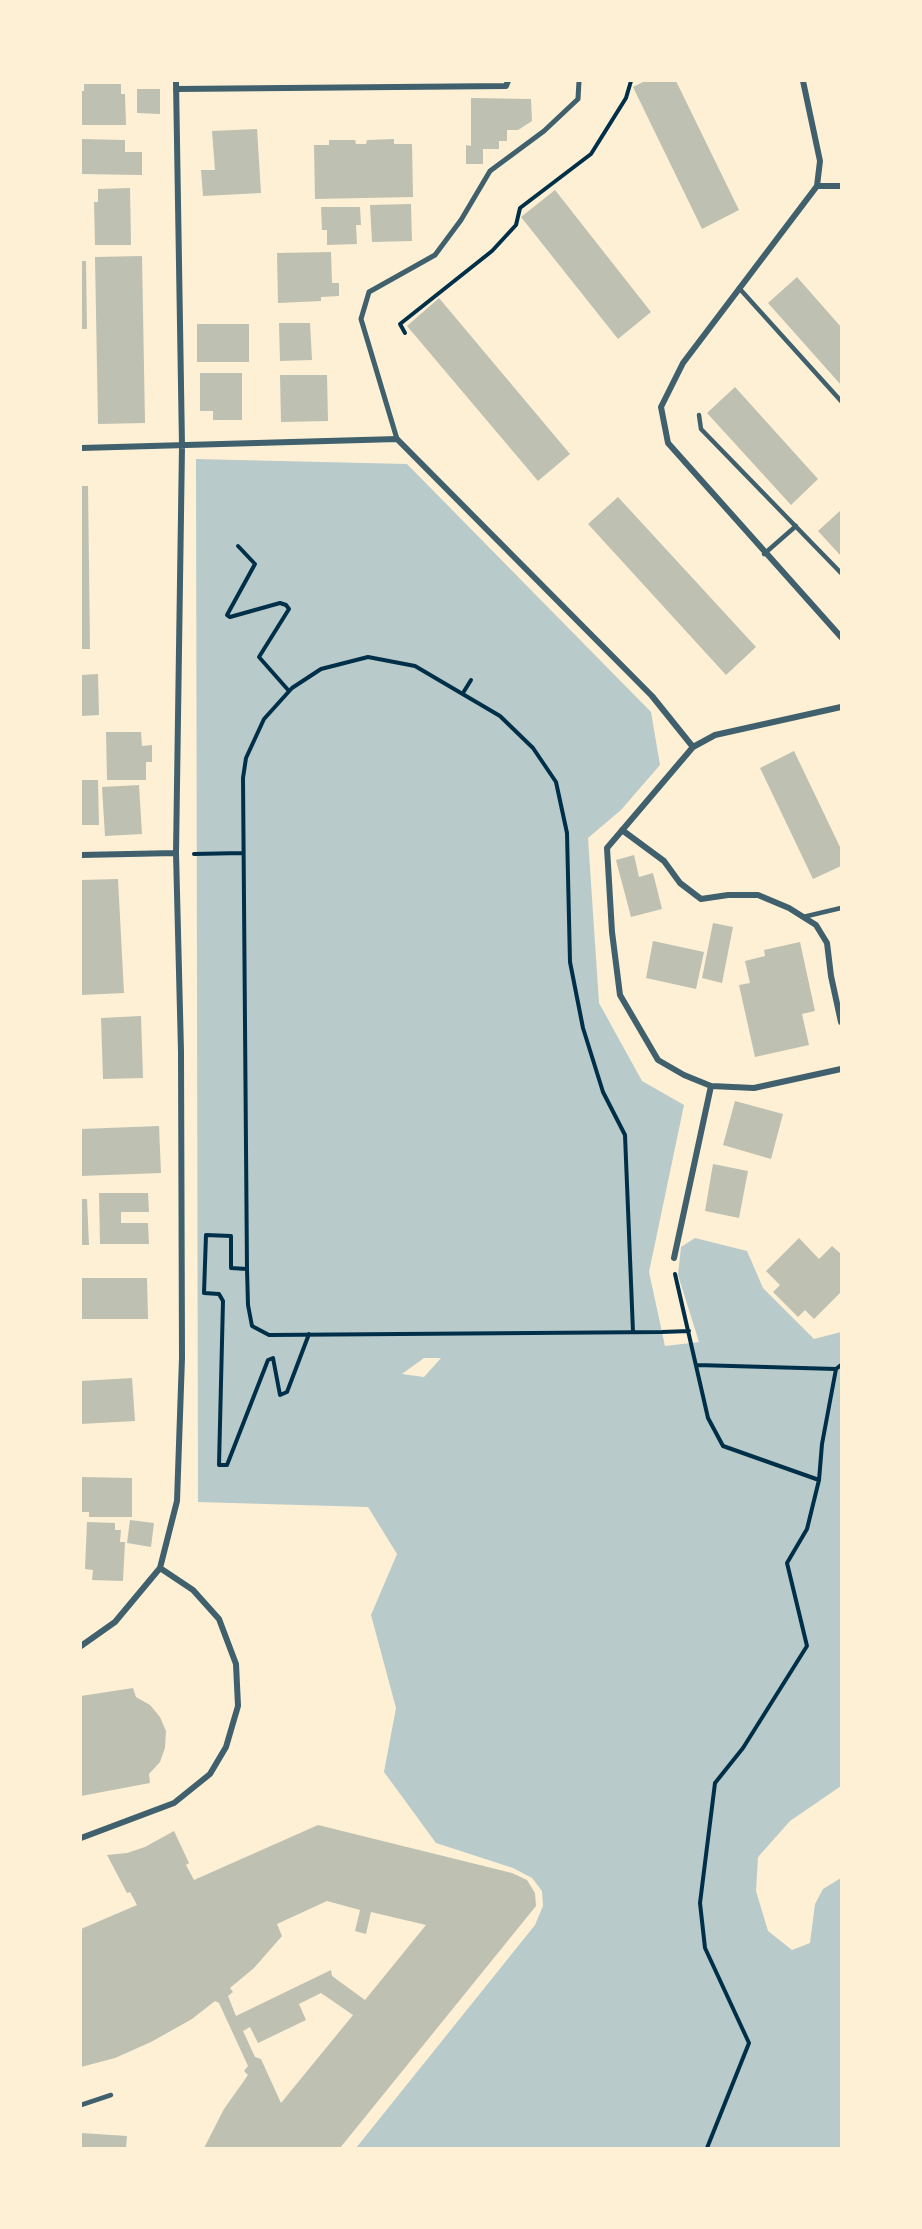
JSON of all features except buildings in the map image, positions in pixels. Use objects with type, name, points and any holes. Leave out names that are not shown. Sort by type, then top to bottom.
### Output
[{"type":"street","points":[[81,1646],[115,1622],[160,1568],[177,1501],[182,1358],[182,1051],[176,853],[182,446],[176,81]]},
{"type":"street","points":[[176,89],[506,86],[508,81]]},
{"type":"street","points":[[579,81],[578,99],[544,131],[490,171],[461,220],[435,255],[369,292],[361,319],[398,439],[652,696],[693,747]]},
{"type":"street","points":[[803,81],[820,161],[817,186],[683,363],[661,407],[668,443],[764,554],[841,638]]},
{"type":"street","points":[[817,186],[841,186]]},
{"type":"street","points":[[81,448],[398,439]]},
{"type":"street","points":[[841,707],[715,735],[693,747],[608,848],[612,932],[620,995],[658,1060],[684,1075],[711,1086],[754,1088],[841,1069]]},
{"type":"street","points":[[622,830],[664,861],[681,883],[701,899],[728,895],[759,895],[816,925],[827,943],[831,976],[841,1022]]},
{"type":"street","points":[[81,855],[176,853]]},
{"type":"street","points":[[674,1258],[711,1086]]},
{"type":"street","points":[[81,1838],[174,1803],[210,1774],[226,1747],[238,1706],[236,1664],[219,1619],[193,1590],[160,1568]]},
{"type":"lane","points":[[739,288],[841,401]]},
{"type":"lane","points":[[699,415],[701,429],[841,573]]},
{"type":"lane","points":[[764,554],[796,526]]},
{"type":"lane","points":[[803,917],[841,908]]},
{"type":"lane","points":[[81,2105],[111,2095]]},
{"type":"path","points":[[405,333],[400,324],[492,252],[516,225],[520,208],[591,154],[626,98],[631,81]]},
{"type":"path","points":[[238,546],[255,564],[226,615],[230,617],[280,603],[286,604],[289,609],[259,657],[289,691]]},
{"type":"path","points":[[633,1332],[625,1135],[603,1092],[583,1028],[570,962],[567,833],[556,782],[533,748],[500,716],[415,666],[368,657],[321,669],[289,691],[264,719],[246,758],[243,778],[247,1269],[248,1305],[252,1326],[270,1335],[676,1332],[689,1331]]},
{"type":"path","points":[[463,693],[471,680]]},
{"type":"path","points":[[198,854],[242,853]]},
{"type":"path","points":[[247,1269],[231,1268],[231,1236],[206,1235],[204,1293],[219,1294],[223,1301],[219,1465],[227,1465],[268,1360],[273,1358],[277,1391],[280,1395],[286,1392],[309,1334]]},
{"type":"path","points":[[676,1280],[708,1418],[723,1446],[819,1480]]},
{"type":"path","points":[[697,1365],[836,1369]]},
{"type":"path","points":[[707,2148],[749,2043],[705,1948],[700,1903],[715,1783],[743,1748],[807,1646],[787,1563],[807,1529],[819,1480],[822,1430],[836,1369],[841,1365]]},
{"type":"shaded area","points":[[196,459],[407,464],[651,712],[660,765],[621,810],[588,838],[599,1003],[642,1081],[684,1105],[649,1272],[665,1346],[699,1342],[678,1275],[681,1247],[695,1238],[747,1251],[763,1288],[814,1339],[841,1332],[841,1786],[790,1821],[758,1857],[756,1891],[768,1931],[792,1950],[810,1943],[815,1904],[823,1889],[841,1878],[841,2148],[356,2148],[535,1925],[543,1906],[542,1891],[532,1878],[513,1868],[436,1843],[384,1772],[396,1708],[371,1615],[397,1554],[368,1507],[198,1502]],"holes":[[[424,1358],[441,1358],[424,1377],[402,1374]]]}]
